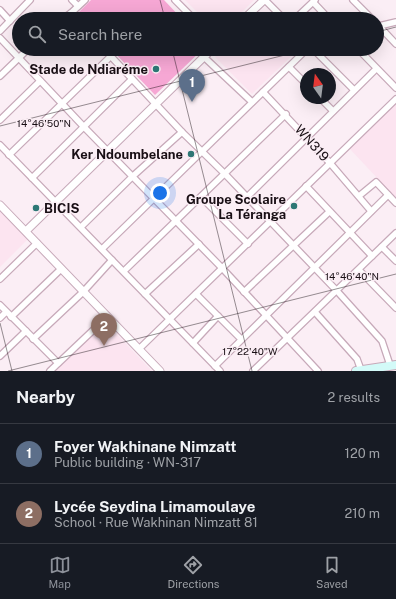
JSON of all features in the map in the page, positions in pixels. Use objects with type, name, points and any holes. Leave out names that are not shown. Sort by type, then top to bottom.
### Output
[{"type":"main road","points":[[359,371],[393,365]]},
{"type":"street","points":[[18,12],[30,0]]},
{"type":"street","points":[[72,0],[78,6]]},
{"type":"street","points":[[72,12],[85,0]]},
{"type":"street","points":[[175,0],[187,12]]},
{"type":"street","points":[[251,12],[264,0],[277,12]]},
{"type":"street","points":[[355,0],[366,12]]},
{"type":"street","points":[[302,12],[314,1],[323,12]]},
{"type":"street","points":[[0,10],[10,20],[0,31]]},
{"type":"street","points":[[384,24],[396,22]]},
{"type":"street","points":[[384,32],[396,44]]},
{"type":"street","points":[[0,38],[12,51]]},
{"type":"street","points":[[9,155],[110,56],[337,291],[382,341],[393,365]]},
{"type":"street","points":[[102,249],[300,56]]},
{"type":"street","points":[[320,56],[354,90]]},
{"type":"street","points":[[366,56],[376,69],[396,88]]},
{"type":"street","points":[[26,231],[204,57],[252,102]]},
{"type":"street","points":[[0,76],[19,58],[84,127],[222,268],[318,371]]},
{"type":"street","points":[[289,66],[300,78]]},
{"type":"street","points":[[247,197],[376,69]]},
{"type":"street","points":[[32,178],[132,79]]},
{"type":"street","points":[[0,120],[40,81]]},
{"type":"street","name":"WN319","points":[[263,92],[307,137],[371,211]]},
{"type":"street","points":[[139,349],[396,99]]},
{"type":"street","points":[[326,104],[333,111]]},
{"type":"street","points":[[124,271],[286,114]]},
{"type":"street","points":[[81,227],[133,176],[182,132]]},
{"type":"street","points":[[0,145],[220,371]]},
{"type":"street","points":[[359,196],[376,182],[396,202]]},
{"type":"street","points":[[306,186],[372,256]]},
{"type":"street","points":[[215,366],[241,339],[315,269],[388,195]]},
{"type":"street","points":[[201,197],[248,244]]},
{"type":"street","points":[[0,205],[37,242],[82,292],[160,371]]},
{"type":"street","points":[[244,292],[329,212]]},
{"type":"street","points":[[253,371],[396,233]]},
{"type":"street","points":[[0,279],[37,242]]},
{"type":"street","points":[[145,294],[199,244]]},
{"type":"street","points":[[382,247],[396,262]]},
{"type":"street","points":[[33,339],[82,292],[112,260]]},
{"type":"street","points":[[11,317],[61,269]]},
{"type":"street","points":[[358,270],[396,308]]},
{"type":"street","points":[[196,294],[241,339]]},
{"type":"street","points":[[0,305],[58,363]]},
{"type":"street","points":[[0,318],[6,312]]},
{"type":"street","points":[[315,312],[357,359],[359,371]]},
{"type":"street","points":[[193,343],[218,316]]},
{"type":"street","points":[[50,371],[107,317]]},
{"type":"street","points":[[0,356],[26,331]]},
{"type":"shaded area","points":[[91,0],[164,0],[175,12],[79,12]]},
{"type":"shaded area","points":[[185,0],[254,0],[242,12],[197,12]]},
{"type":"shaded area","name":"Stade de Ndiaréme","points":[[118,56],[196,56],[155,95]]},
{"type":"shaded area","points":[[216,56],[292,56],[252,94],[215,57]]},
{"type":"shaded area","points":[[396,104],[396,198],[350,149]]},
{"type":"shaded area","points":[[0,207],[30,237],[0,267]]},
{"type":"shaded area","points":[[105,322],[152,371],[53,371]]},
{"type":"place","name":"Stade de Ndiaréme","points":[[156,69]]},
{"type":"place","name":"Foyer Wakhinane Nimzatt","points":[[192,102]]},
{"type":"place","name":"Ker Ndoumbelane","points":[[191,154]]},
{"type":"place","name":"Groupe Scolaire La Téranga","points":[[294,206]]},
{"type":"place","name":"BICIS","points":[[36,208]]},
{"type":"place","name":"Lycée Seydina Limamoulaye","points":[[104,346]]}]
